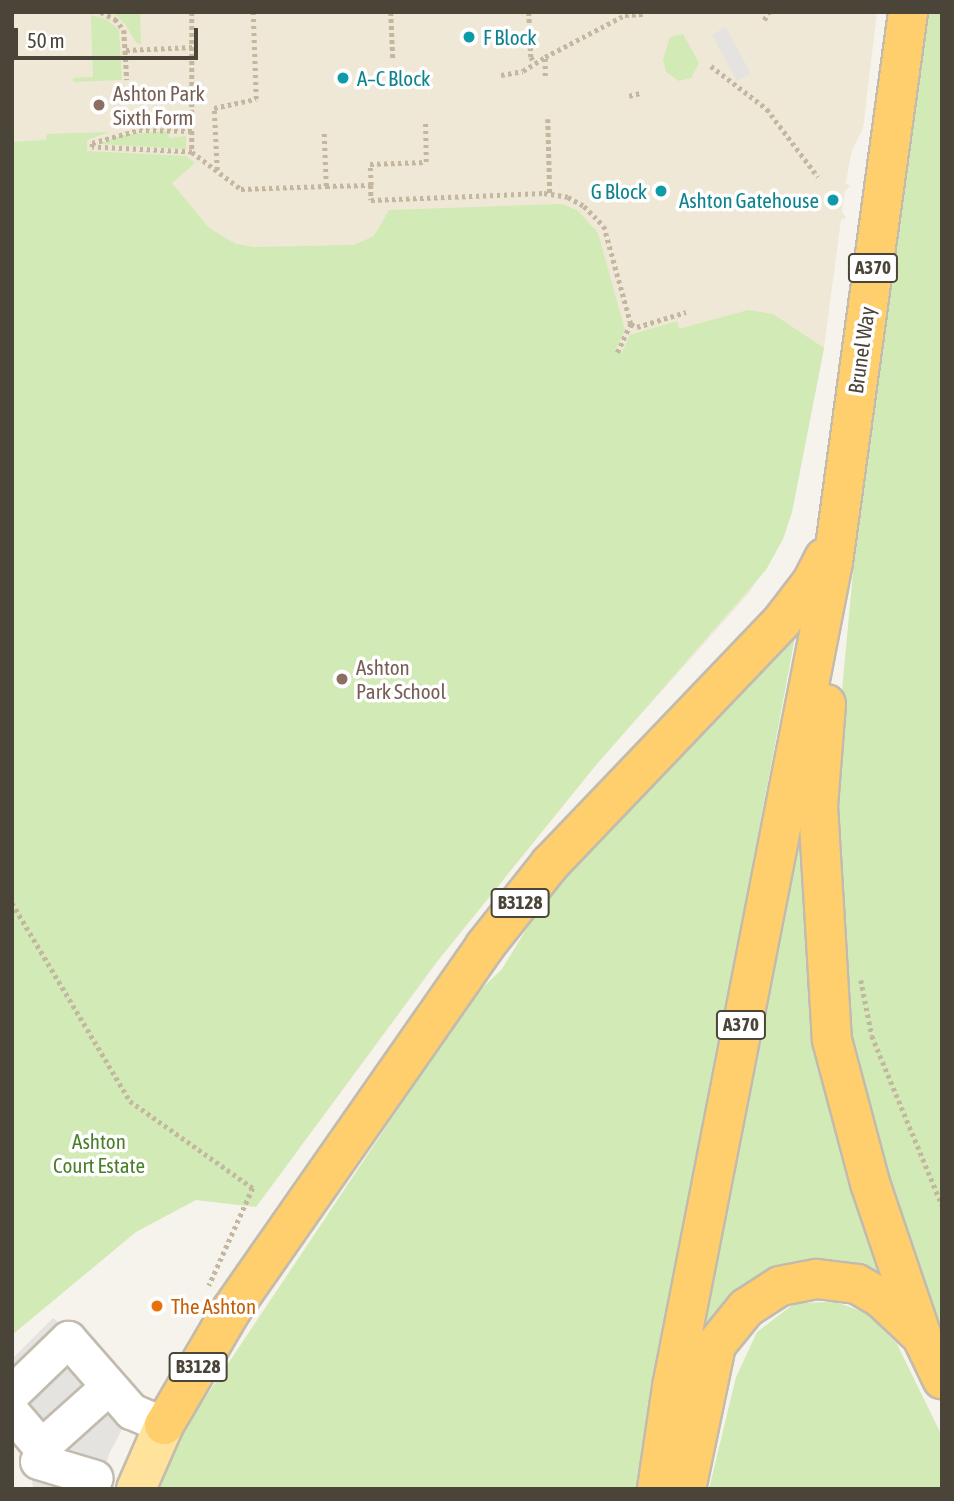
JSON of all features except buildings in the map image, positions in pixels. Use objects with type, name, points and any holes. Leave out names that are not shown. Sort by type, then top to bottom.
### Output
[{"type":"highway","name":"Brunel Way","points":[[833,562],[908,12]]},
{"type":"highway","name":"B3128","points":[[164,1425],[232,1310],[485,946],[550,864],[782,621],[812,582],[838,524]]},
{"type":"highway","points":[[833,562],[818,806],[832,1040],[870,1183],[922,1337],[942,1379]]},
{"type":"highway","name":"A370","points":[[657,1489],[672,1387],[833,562]]},
{"type":"highway","points":[[687,1489],[716,1345],[746,1308],[780,1286],[817,1279],[857,1284],[881,1298],[922,1337]]},
{"type":"main road","name":"B3128","points":[[136,1489],[164,1425]]},
{"type":"lane","points":[[12,1393],[68,1339],[131,1411],[164,1425]]},
{"type":"lane","points":[[37,1465],[109,1386]]},
{"type":"lane","points":[[12,1413],[37,1465]]},
{"type":"lane","points":[[37,1465],[95,1478]]},
{"type":"path","points":[[101,12],[122,26],[127,80]]},
{"type":"path","points":[[192,12],[192,152]]},
{"type":"path","points":[[217,171],[214,108],[256,99],[253,12]]},
{"type":"path","points":[[391,12],[393,60]]},
{"type":"path","points":[[529,12],[531,57],[535,63]]},
{"type":"path","points":[[764,20],[769,12]]},
{"type":"path","points":[[501,75],[523,71],[625,15],[643,14]]},
{"type":"path","points":[[126,50],[193,47]]},
{"type":"path","points":[[545,57],[545,76]]},
{"type":"path","points":[[711,66],[767,109],[818,177]]},
{"type":"path","points":[[629,96],[640,93]]},
{"type":"path","points":[[548,119],[550,193]]},
{"type":"path","points":[[425,123],[426,162],[370,164],[371,200],[550,193],[580,203],[602,222],[631,324],[617,354]]},
{"type":"path","points":[[192,131],[172,132],[172,127],[123,132],[92,143],[92,147],[192,152],[240,189],[371,184]]},
{"type":"path","points":[[324,133],[327,186]]},
{"type":"path","points":[[631,324],[637,327],[686,312]]},
{"type":"path","points":[[12,903],[130,1101],[253,1188],[209,1285],[232,1310]]},
{"type":"path","points":[[859,968],[872,1036],[942,1205]]},
{"type":"shaded area","name":"Ashton Park School","points":[[12,12],[877,12],[863,129],[852,150],[849,165],[846,183],[850,186],[845,191],[842,211],[846,218],[841,220],[824,348],[792,512],[783,539],[749,593],[596,765],[438,961],[256,1207],[12,1011]]},
{"type":"shaded area","points":[[726,27],[751,74],[737,81],[712,35]]},
{"type":"shaded area","points":[[53,1318],[100,1352],[126,1422],[109,1454],[99,1489],[33,1489],[30,1463],[12,1438],[12,1359]]},
{"type":"green space","points":[[113,12],[140,12],[141,45],[136,42],[125,24]]},
{"type":"green space","points":[[919,12],[942,12],[942,1333],[876,1159],[841,1014],[831,809],[875,335]]},
{"type":"green space","points":[[91,15],[106,19],[119,30],[122,80],[73,82],[73,78],[93,77]]},
{"type":"green space","points":[[683,34],[699,63],[691,78],[679,81],[666,72],[663,59],[670,37]]},
{"type":"green space","points":[[168,131],[169,138],[186,136],[186,149],[99,144],[123,135]]},
{"type":"green space","name":"Ashton Park School","points":[[109,132],[87,140],[87,151],[186,156],[195,163],[172,183],[209,228],[236,244],[254,247],[354,245],[374,236],[389,210],[562,204],[577,210],[598,233],[625,330],[616,349],[622,352],[630,335],[677,321],[679,329],[748,310],[773,314],[824,348],[792,512],[783,539],[766,570],[596,765],[438,960],[256,1207],[196,1200],[136,1232],[12,1335],[12,142],[46,140],[47,134]]},
{"type":"green space","points":[[795,637],[636,1489],[157,1489],[171,1449],[473,997],[502,969],[530,923],[581,853],[776,651]]},
{"type":"green space","points":[[815,748],[811,831],[889,1282],[873,1270],[850,1264],[805,1261],[782,1266],[759,1277],[735,1294],[708,1326],[706,1324],[726,1212]]},
{"type":"green space","points":[[836,1302],[866,1313],[897,1344],[942,1436],[942,1489],[709,1489],[736,1377],[757,1332],[795,1303]]},
{"type":"place","name":"F Block","points":[[469,37]]},
{"type":"place","name":"A–C Block","points":[[343,78]]},
{"type":"place","name":"Ashton Park Sixth Form","points":[[99,105]]},
{"type":"place","name":"G Block","points":[[661,191]]},
{"type":"place","name":"Ashton Gatehouse","points":[[833,200]]},
{"type":"place","name":"Ashton Park School","points":[[342,679]]},
{"type":"place","name":"The Ashton","points":[[157,1306]]},
{"type":"park label","name":"Ashton Court Estate","points":[[99,1153]]}]
